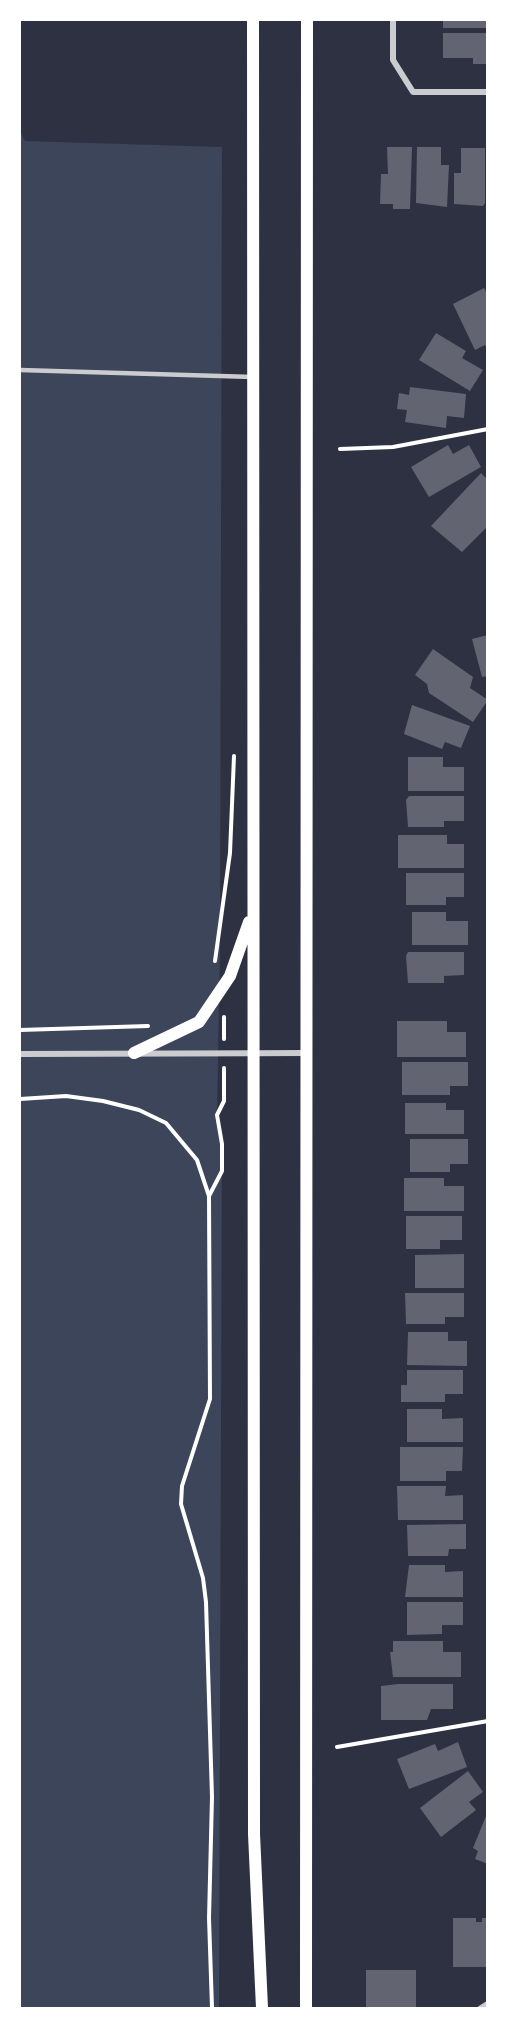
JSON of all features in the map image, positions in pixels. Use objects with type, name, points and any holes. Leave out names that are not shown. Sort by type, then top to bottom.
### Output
[{"type":"main road","points":[[253,20],[254,1834],[260,2008]]},
{"type":"main road","points":[[306,2008],[307,20]]},
{"type":"main road","points":[[134,1053],[199,1022],[230,976],[252,912]]},
{"type":"street","points":[[393,20],[393,60],[413,92],[488,92]]},
{"type":"street","points":[[20,1054],[305,1053]]},
{"type":"lane","points":[[20,370],[253,377]]},
{"type":"lane","points":[[480,2008],[488,2003]]},
{"type":"path","points":[[340,449],[393,447],[488,429]]},
{"type":"path","points":[[214,967],[230,853],[234,745]]},
{"type":"path","points":[[20,1030],[159,1024]]},
{"type":"path","points":[[20,1099],[66,1096],[103,1101],[139,1110],[166,1123],[197,1160],[209,1196],[210,1399],[182,1486],[181,1504],[203,1578],[207,1602],[212,1797],[209,1918],[212,2008]]},
{"type":"path","points":[[209,1196],[222,1171],[222,1144],[217,1114],[224,1101]]},
{"type":"path","points":[[337,1747],[488,1721]]},
{"type":"shaded area","points":[[20,131],[25,141],[222,147],[220,952],[217,1115],[222,1144],[219,2008],[20,2008]]},
{"type":"building","points":[[443,20],[488,20],[488,28],[443,28]]},
{"type":"building","points":[[443,33],[488,33],[488,64],[473,64],[473,58],[443,58]]},
{"type":"building","points":[[387,147],[412,147],[410,209],[393,209],[393,204],[380,204],[381,174],[388,174]]},
{"type":"building","points":[[417,147],[441,147],[441,165],[449,165],[447,207],[416,203]]},
{"type":"building","points":[[461,148],[485,148],[485,203],[483,206],[454,204],[454,173],[461,173]]},
{"type":"building","points":[[484,288],[488,295],[488,350],[485,345],[475,350],[453,304]]},
{"type":"building","points":[[436,333],[466,351],[462,358],[483,370],[470,391],[419,360]]},
{"type":"building","points":[[410,387],[466,394],[464,418],[447,416],[446,428],[405,422],[407,410],[397,409],[399,393],[409,395]]},
{"type":"building","points":[[448,445],[453,454],[469,445],[481,467],[429,497],[411,467]]},
{"type":"building","points":[[481,473],[488,480],[488,526],[462,552],[431,526]]},
{"type":"building","points":[[488,635],[488,676],[482,677],[472,639]]},
{"type":"building","points":[[433,649],[473,677],[470,688],[488,700],[473,722],[429,693],[427,684],[415,675]]},
{"type":"building","points":[[412,705],[470,726],[461,748],[445,742],[442,749],[404,734]]},
{"type":"building","points":[[408,757],[443,757],[443,767],[464,767],[464,791],[408,791]]},
{"type":"building","points":[[409,796],[464,796],[464,821],[444,821],[444,827],[408,827],[406,800]]},
{"type":"building","points":[[398,835],[447,835],[447,844],[464,844],[464,868],[398,868]]},
{"type":"building","points":[[406,873],[464,873],[464,897],[446,897],[446,905],[406,905]]},
{"type":"building","points":[[412,912],[446,912],[446,921],[468,921],[468,945],[412,945]]},
{"type":"building","points":[[408,952],[464,952],[464,975],[444,976],[444,983],[408,983],[406,956]]},
{"type":"building","points":[[397,1021],[447,1021],[447,1032],[466,1032],[466,1057],[397,1057]]},
{"type":"building","points":[[402,1062],[468,1062],[468,1086],[450,1086],[450,1095],[402,1095]]},
{"type":"building","points":[[405,1103],[446,1103],[446,1110],[464,1110],[464,1134],[405,1134]]},
{"type":"building","points":[[410,1139],[468,1139],[468,1164],[450,1164],[450,1172],[410,1172]]},
{"type":"building","points":[[404,1178],[444,1178],[444,1186],[464,1186],[464,1211],[404,1211]]},
{"type":"building","points":[[406,1216],[462,1216],[462,1240],[440,1240],[440,1249],[406,1249]]},
{"type":"building","points":[[464,1254],[464,1288],[415,1288],[415,1255]]},
{"type":"building","points":[[405,1293],[464,1293],[464,1317],[445,1317],[445,1324],[406,1324]]},
{"type":"building","points":[[408,1332],[448,1332],[448,1341],[467,1341],[467,1366],[407,1365]]},
{"type":"building","points":[[407,1370],[463,1370],[463,1394],[445,1394],[445,1402],[401,1402],[401,1385],[407,1385]]},
{"type":"building","points":[[407,1409],[442,1409],[442,1419],[463,1418],[463,1442],[407,1442]]},
{"type":"building","points":[[400,1447],[463,1447],[462,1471],[446,1471],[446,1481],[400,1481]]},
{"type":"building","points":[[397,1486],[446,1486],[445,1496],[463,1495],[463,1520],[398,1520]]},
{"type":"building","points":[[466,1524],[466,1549],[449,1549],[448,1556],[408,1556],[407,1525]]},
{"type":"building","points":[[409,1565],[445,1565],[445,1572],[463,1571],[463,1597],[405,1597]]},
{"type":"building","points":[[407,1602],[463,1602],[463,1625],[442,1625],[442,1634],[407,1635]]},
{"type":"building","points":[[393,1641],[443,1641],[443,1652],[461,1652],[461,1677],[393,1677],[390,1652],[393,1652]]},
{"type":"building","points":[[453,1684],[453,1709],[431,1709],[427,1720],[381,1720],[381,1686]]},
{"type":"building","points":[[458,1742],[467,1767],[409,1789],[397,1759],[435,1744],[438,1751]]},
{"type":"building","points":[[468,1771],[483,1792],[469,1802],[476,1810],[441,1837],[420,1808]]},
{"type":"building","points":[[488,1811],[488,1864],[475,1859],[478,1851],[473,1848]]},
{"type":"building","points":[[453,1918],[476,1918],[476,1922],[482,1922],[482,1918],[488,1918],[488,1967],[453,1967]]},
{"type":"building","points":[[366,1970],[416,1970],[416,2008],[366,2008]]}]
